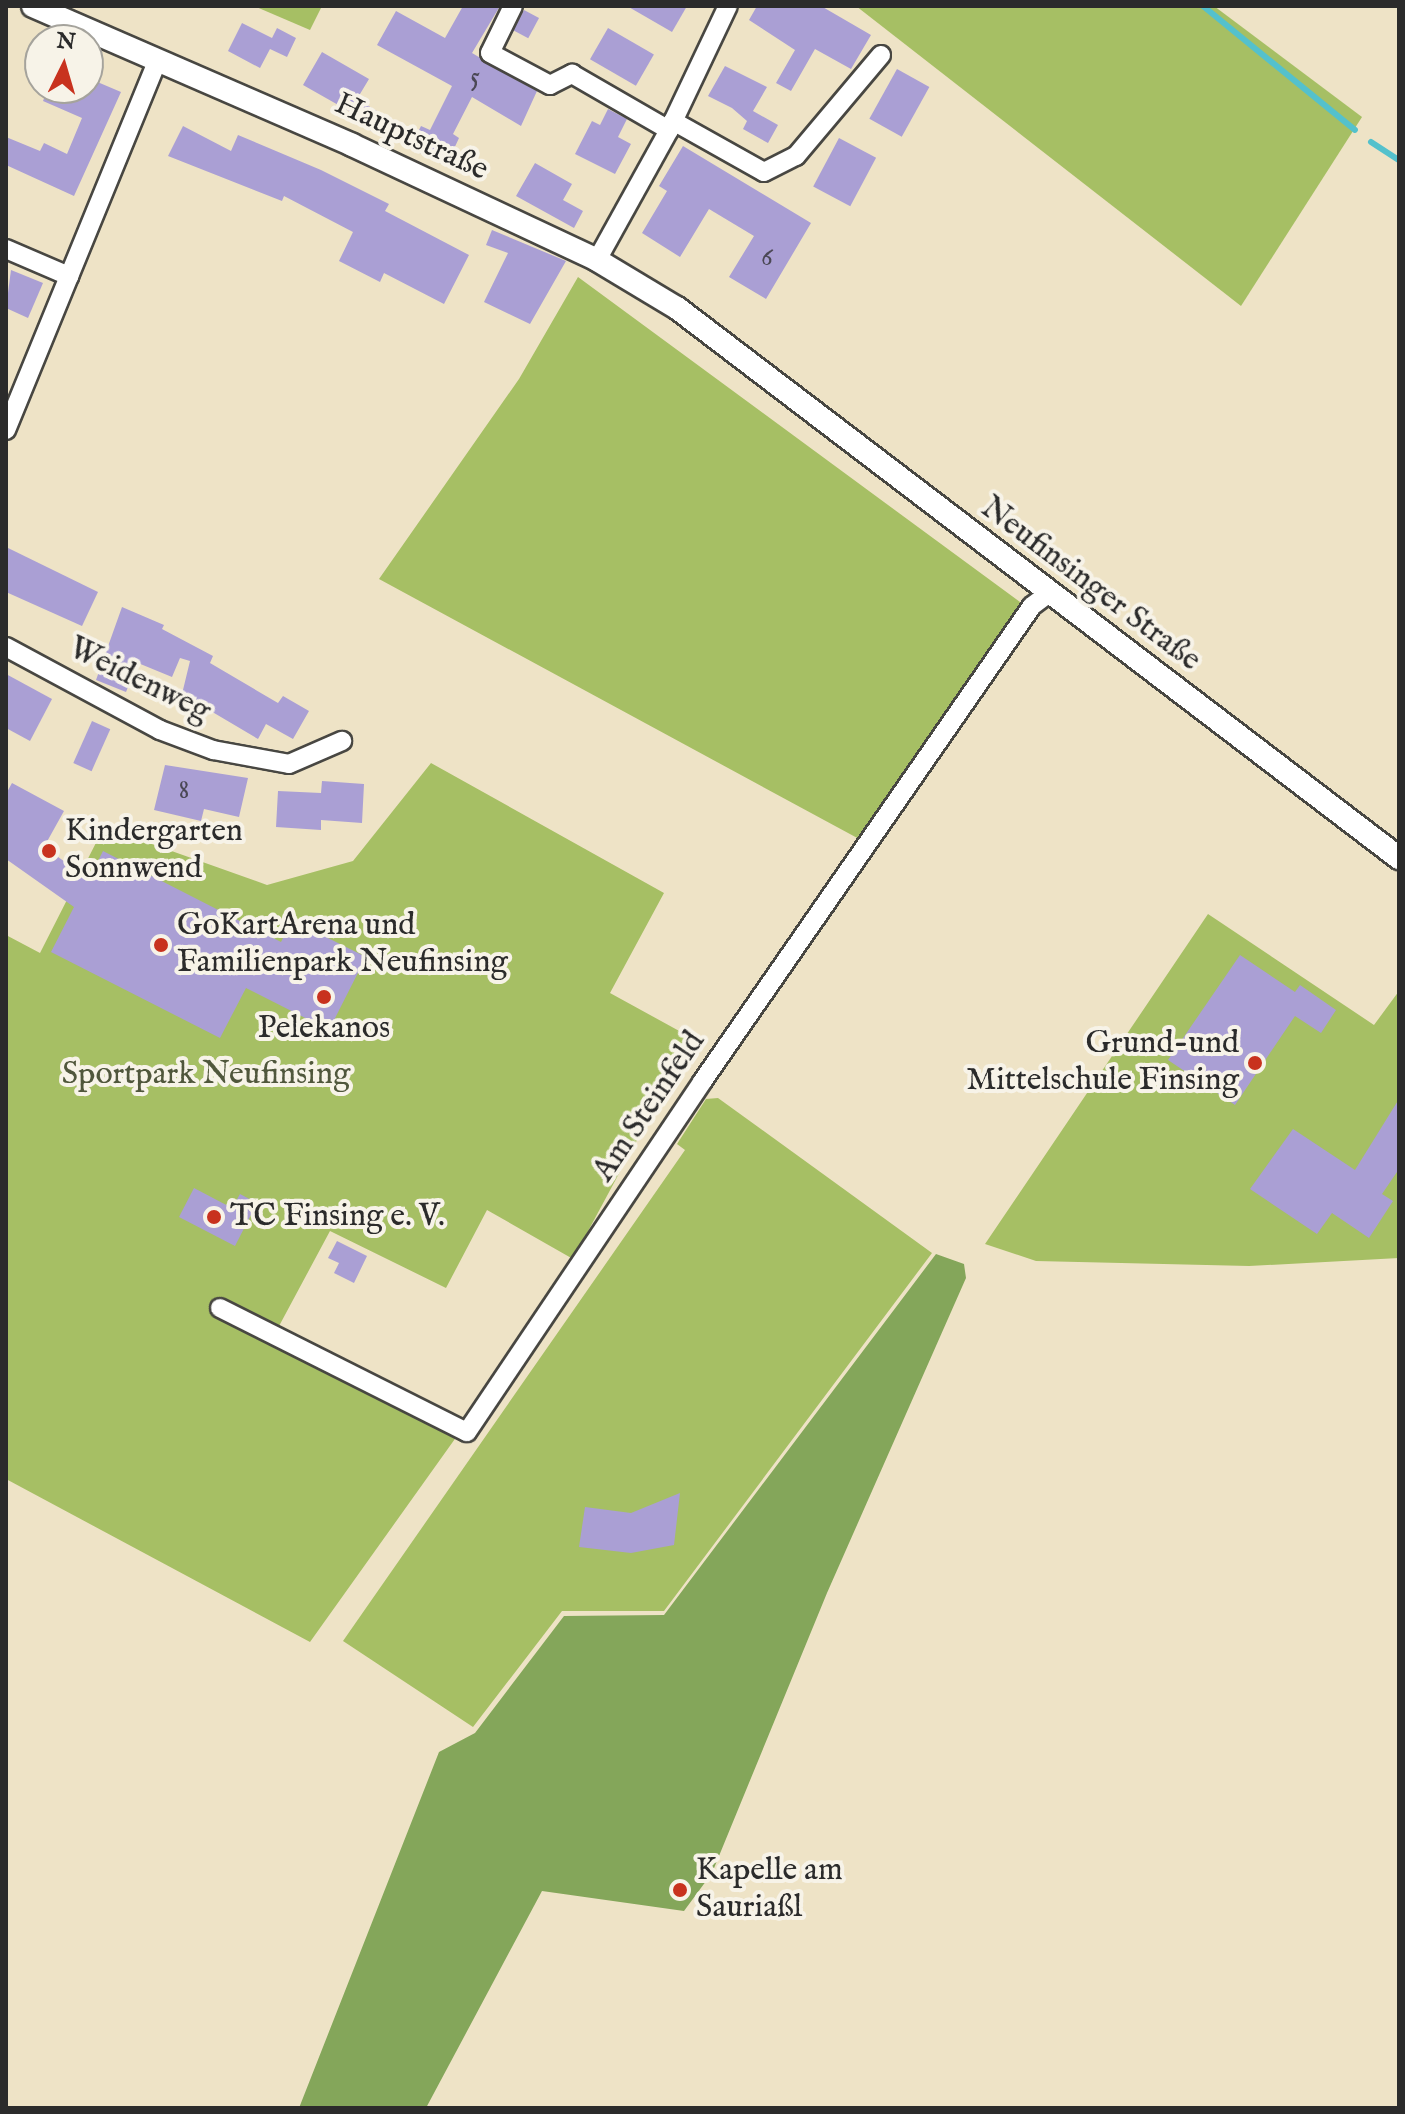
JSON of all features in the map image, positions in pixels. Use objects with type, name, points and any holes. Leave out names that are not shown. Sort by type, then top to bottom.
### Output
[{"type":"street","name":"Hauptstraße","points":[[33,6],[597,260],[746,359]]},
{"type":"street","points":[[513,6],[490,53],[550,85],[572,74],[764,172],[796,156],[881,55]]},
{"type":"street","points":[[597,260],[671,126],[728,6]]},
{"type":"street","points":[[6,430],[158,60]]},
{"type":"street","points":[[6,249],[69,276]]},
{"type":"street","name":"Neufinsinger Straße","points":[[746,359],[1048,594],[1399,858]]},
{"type":"street","name":"Am Steinfeld","points":[[220,1308],[467,1432],[708,1073],[1032,606],[1048,594]]},
{"type":"street","name":"Weidenweg","points":[[6,647],[160,730],[213,750],[289,764],[342,741]]},
{"type":"green space","points":[[254,6],[322,6],[310,30]]},
{"type":"green space","points":[[856,6],[1214,6],[1362,117],[1241,306]]},
{"type":"green space","points":[[578,277],[1024,605],[861,840],[379,579],[519,379]]},
{"type":"green space","name":"Sportpark Neufinsing","points":[[431,763],[664,893],[610,993],[692,1038],[573,1259],[487,1210],[446,1288],[330,1231],[271,1341],[457,1436],[310,1642],[6,1479],[6,935],[40,953],[104,827],[267,885],[353,861]]},
{"type":"green space","name":"Grund-und Mittelschule Finsing","points":[[1208,914],[1374,1025],[1399,991],[1399,1258],[1249,1266],[1036,1261],[985,1244]]},
{"type":"green space","points":[[718,1098],[932,1253],[664,1611],[562,1611],[473,1727],[343,1641],[685,1150],[677,1144],[706,1099]]},
{"type":"green space","points":[[936,1254],[964,1264],[966,1278],[827,1593],[712,1873],[684,1911],[542,1891],[426,2108],[299,2108],[439,1752],[475,1733],[564,1616],[664,1615]]},
{"type":"building","points":[[463,6],[500,6],[472,53],[537,91],[521,126],[472,97],[453,134],[459,138],[446,166],[410,148],[421,126],[430,130],[452,86],[377,45],[396,11],[445,38]]},
{"type":"building","points":[[627,6],[687,6],[672,32]]},
{"type":"building","points":[[757,6],[821,6],[871,35],[851,69],[815,49],[791,91],[776,83],[795,50],[749,20]]},
{"type":"building","points":[[524,10],[539,18],[528,38],[513,30]]},
{"type":"building","points":[[242,23],[272,38],[277,28],[296,38],[287,57],[270,49],[260,68],[228,51]]},
{"type":"building","points":[[608,28],[654,54],[636,86],[590,59]]},
{"type":"building","points":[[322,52],[369,79],[357,99],[395,122],[388,133],[381,129],[378,135],[360,124],[363,119],[303,85]]},
{"type":"building","points":[[725,66],[767,87],[753,111],[778,125],[768,143],[743,129],[747,121],[732,108],[708,96]]},
{"type":"building","points":[[897,69],[929,87],[902,137],[869,119]]},
{"type":"building","points":[[104,85],[121,92],[74,196],[6,165],[6,137],[40,151],[44,143],[67,154],[82,118],[50,104],[104,104]]},
{"type":"building","points":[[608,109],[627,119],[618,137],[631,144],[615,174],[575,154],[592,121],[600,125]]},
{"type":"building","points":[[183,126],[231,151],[238,135],[321,170],[389,204],[385,211],[469,255],[444,304],[384,273],[380,282],[339,261],[353,232],[284,196],[282,201],[168,156]]},
{"type":"building","points":[[839,138],[876,158],[850,206],[813,187]]},
{"type":"building","points":[[683,146],[811,223],[766,299],[729,277],[754,236],[709,209],[680,257],[642,233],[667,191],[659,186]]},
{"type":"building","points":[[535,163],[572,184],[563,200],[583,211],[574,228],[516,196]]},
{"type":"building","points":[[492,230],[566,261],[530,324],[484,302],[508,253],[486,245]]},
{"type":"building","points":[[11,270],[43,283],[28,318],[6,308]]},
{"type":"building","points":[[6,547],[98,592],[82,626],[6,592]]},
{"type":"building","points":[[122,607],[164,625],[162,629],[213,656],[210,663],[278,703],[283,696],[309,711],[293,739],[266,724],[258,739],[182,694],[190,661],[180,658],[172,677],[138,663],[126,692],[96,680]]},
{"type":"building","points":[[6,674],[52,699],[30,741],[6,728]]},
{"type":"building","points":[[92,721],[110,729],[92,771],[73,763]]},
{"type":"building","points":[[165,765],[248,778],[239,817],[204,809],[201,821],[154,810]]},
{"type":"building","points":[[322,781],[364,784],[362,823],[321,820],[321,830],[276,827],[278,791],[321,793]]},
{"type":"building","name":"GoKartArena und Familienpark Neufinsing","points":[[12,783],[64,811],[44,847],[89,879],[103,851],[281,942],[292,920],[366,957],[329,1030],[246,988],[220,1038],[51,952],[74,907],[6,859],[6,794]]},
{"type":"building","points":[[1240,955],[1295,992],[1300,985],[1336,1010],[1321,1033],[1295,1016],[1235,1105],[1168,1060]]},
{"type":"building","points":[[1399,1099],[1399,1169],[1382,1194],[1393,1201],[1369,1238],[1332,1213],[1317,1234],[1250,1189],[1293,1129],[1355,1170]]},
{"type":"building","name":"TC Finsing e. V.","points":[[194,1188],[232,1208],[240,1194],[257,1203],[235,1246],[179,1217]]},
{"type":"building","points":[[337,1241],[367,1256],[354,1283],[334,1273],[339,1263],[328,1258]]},
{"type":"building","points":[[680,1493],[674,1545],[631,1553],[579,1547],[585,1507],[631,1513]]},
{"type":"waterway","points":[[1203,6],[1355,130]]},
{"type":"waterway","points":[[1371,142],[1399,160]]},
{"type":"place","name":"Kindergarten Sonnwend","points":[[49,851]]},
{"type":"place","name":"GoKartArena und Familienpark Neufinsing","points":[[161,945]]},
{"type":"place","name":"Pelekanos","points":[[324,997]]},
{"type":"place","name":"Grund-und Mittelschule Finsing","points":[[1255,1063]]},
{"type":"place","name":"TC Finsing e. V.","points":[[214,1217]]},
{"type":"place","name":"Kapelle am Sauriaßl","points":[[680,1890]]}]
